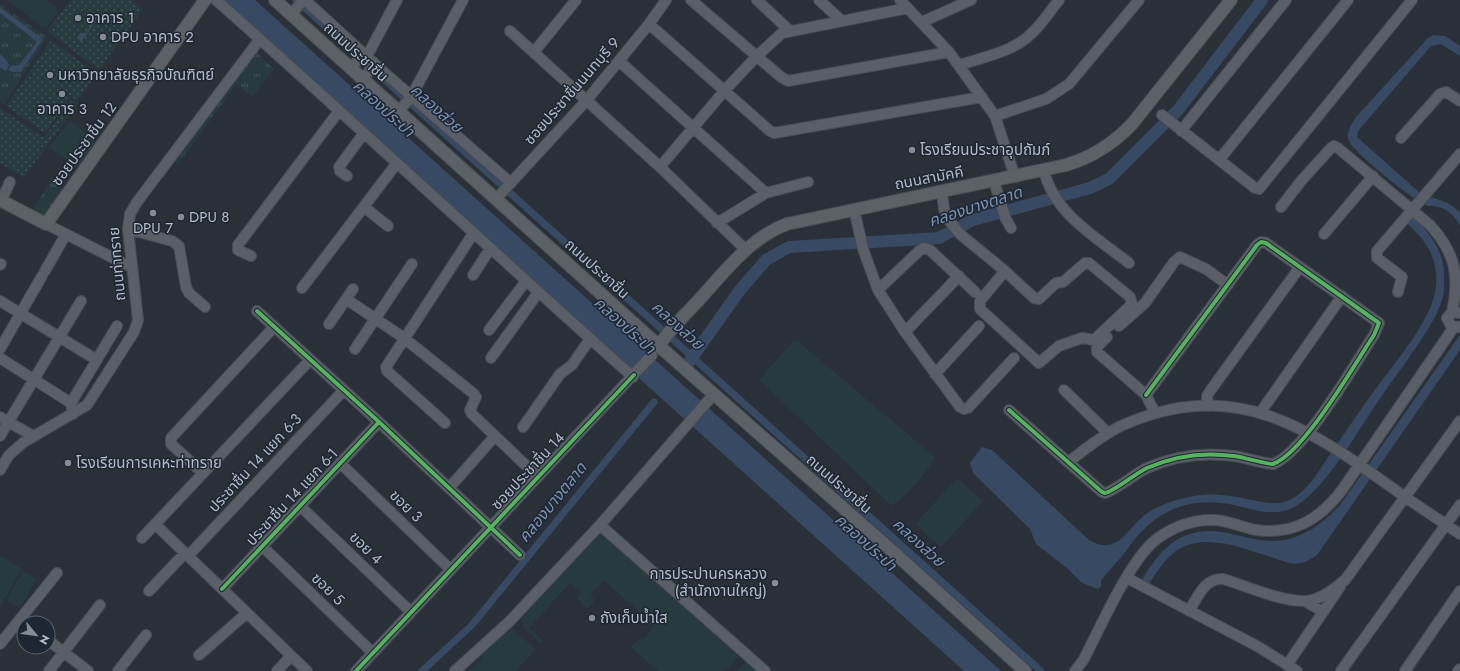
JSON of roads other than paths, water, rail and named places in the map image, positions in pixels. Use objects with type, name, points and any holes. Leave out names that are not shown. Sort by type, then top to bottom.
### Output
[{"type":"main road","name":"ซอยประชาชื่น 12","points":[[46,224],[205,0]]},
{"type":"main road","name":"ถนนประชาชื่น","points":[[275,0],[299,5],[360,59],[401,109],[498,196],[710,398],[890,549],[1025,671]]},
{"type":"main road","name":"ถนนสามัคคี","points":[[658,347],[674,327],[746,250],[766,233],[787,224],[1015,177],[1066,165],[1090,157],[1118,139],[1148,104],[1231,0]]},
{"type":"main road","points":[[0,200],[46,224]]},
{"type":"street","points":[[216,0],[397,163],[538,293],[633,376]]},
{"type":"street","points":[[360,59],[397,0]]},
{"type":"street","points":[[401,109],[412,97],[463,0]]},
{"type":"street","points":[[534,52],[576,0]]},
{"type":"street","name":"ซอยประชาชื่นนนทบุรี 9","points":[[498,196],[586,100],[649,24],[666,0]]},
{"type":"street","points":[[690,0],[781,77],[788,81],[949,52]]},
{"type":"street","points":[[757,0],[790,31]]},
{"type":"street","points":[[819,0],[842,21]]},
{"type":"street","points":[[900,0],[922,22],[960,65],[995,116],[1015,177]]},
{"type":"street","points":[[922,22],[971,0]]},
{"type":"street","points":[[960,65],[1004,50],[1022,41],[1038,26],[1059,0]]},
{"type":"street","points":[[995,116],[1046,99],[1069,84],[1139,0]]},
{"type":"street","points":[[1178,128],[1286,0]]},
{"type":"street","points":[[1219,160],[1348,0]]},
{"type":"street","points":[[1162,115],[1255,188],[1261,188],[1412,0]]},
{"type":"street","points":[[299,5],[360,59],[370,71],[412,97],[509,184]]},
{"type":"street","points":[[660,167],[693,126],[725,90],[757,56],[782,33],[908,8]]},
{"type":"street","points":[[649,24],[774,133],[982,97]]},
{"type":"street","points":[[510,30],[660,167],[746,250]]},
{"type":"street","name":"ถนนท่าทราย","points":[[0,470],[9,455],[32,436],[82,409],[93,398],[134,332],[138,320],[131,267],[128,228],[130,214],[137,202],[260,39]]},
{"type":"street","points":[[619,61],[766,193]]},
{"type":"street","points":[[1401,138],[1440,94],[1446,92],[1460,101]]},
{"type":"street","points":[[251,256],[238,250],[238,245],[339,111]]},
{"type":"street","points":[[347,176],[340,171],[339,167],[364,133]]},
{"type":"street","points":[[1075,671],[1084,659],[1137,560],[1152,543],[1167,532],[1185,523],[1216,520],[1257,530],[1284,530],[1307,522],[1321,514],[1331,504],[1362,465],[1457,327],[1448,321],[1448,316],[1456,312],[1456,282],[1450,253],[1441,236],[1415,207],[1338,148],[1334,146],[1301,181],[1281,207]]},
{"type":"street","points":[[1398,292],[1402,277],[1380,261],[1376,254],[1460,154]]},
{"type":"street","points":[[302,288],[397,163]]},
{"type":"street","points":[[1044,170],[1046,184],[1058,203],[1070,216],[1129,263]]},
{"type":"street","points":[[1324,234],[1373,176]]},
{"type":"street","points":[[994,181],[1005,217],[1011,228]]},
{"type":"street","points":[[0,200],[10,182]]},
{"type":"street","points":[[717,223],[766,193],[808,182]]},
{"type":"street","points":[[942,192],[944,209],[947,218],[960,234],[1005,271],[1034,298],[1039,299],[1056,283],[1063,282],[1085,263],[1089,263],[1130,297],[1132,304],[1094,340],[1082,338],[1059,346],[1038,363],[980,309],[980,301],[1005,271]]},
{"type":"street","points":[[364,207],[388,226]]},
{"type":"street","points":[[856,218],[863,249],[878,290],[904,332],[960,407],[968,408],[1014,358]]},
{"type":"street","points":[[46,224],[131,267]]},
{"type":"street","points":[[128,228],[172,241],[179,246],[186,287],[189,293],[204,307]]},
{"type":"street","points":[[0,349],[66,234]]},
{"type":"street","points":[[445,423],[387,371],[388,364],[473,234]]},
{"type":"street","points":[[1009,410],[1105,493],[1146,468],[1164,461],[1199,455],[1234,456],[1273,464],[1284,459],[1310,432],[1374,335],[1379,323],[1300,267],[1261,242],[1257,245],[1146,395]]},
{"type":"street","points":[[878,290],[924,248],[930,250],[975,292]]},
{"type":"street","points":[[472,275],[490,249]]},
{"type":"street","points":[[1155,413],[1146,395],[1101,356],[1096,349],[1097,347],[1145,303],[1177,258],[1184,258],[1206,269],[1228,285]]},
{"type":"street","points":[[355,349],[412,264]]},
{"type":"street","points":[[1208,406],[1207,396],[1210,391],[1300,267]]},
{"type":"street","points":[[904,332],[959,276]]},
{"type":"street","points":[[490,330],[526,281]]},
{"type":"street","points":[[329,324],[353,289]]},
{"type":"street","points":[[490,358],[538,293]]},
{"type":"street","points":[[1260,413],[1342,296]]},
{"type":"street","points":[[346,299],[404,338],[474,394],[476,400],[470,410],[538,478]]},
{"type":"street","points":[[0,301],[97,360]]},
{"type":"street","points":[[0,436],[4,419],[34,379],[81,301]]},
{"type":"street","points":[[257,311],[379,422],[520,555]]},
{"type":"street","points":[[73,414],[71,403],[117,326]]},
{"type":"street","points":[[935,374],[979,326]]},
{"type":"street","points":[[203,473],[171,444],[171,438],[274,327]]},
{"type":"street","points":[[523,427],[560,374],[572,365],[590,339]]},
{"type":"street","name":"ซอยประชาชื่น 14","points":[[356,671],[538,478],[658,347]]},
{"type":"street","points":[[0,358],[71,403]]},
{"type":"street","points":[[142,538],[310,360]]},
{"type":"street","name":"ประชาชื่น 14 แยก 6-3","points":[[149,591],[186,555],[344,390]]},
{"type":"street","points":[[1064,390],[1108,433]]},
{"type":"street","points":[[455,671],[511,620],[600,525],[710,398]]},
{"type":"street","points":[[1068,462],[1108,433],[1123,425],[1155,413],[1174,409],[1208,406],[1245,409],[1289,422],[1310,432],[1345,453],[1405,497],[1460,534]]},
{"type":"street","points":[[4,419],[32,436]]},
{"type":"street","points":[[1287,665],[1345,580],[1460,420]]},
{"type":"street","name":"ประชาชื่น 14 แยก 6-1","points":[[222,589],[379,422]]},
{"type":"street","points":[[449,488],[495,436]]},
{"type":"street","name":"ขอย 3","points":[[340,464],[451,570]]},
{"type":"street","points":[[1342,671],[1460,505]]},
{"type":"street","name":"ขอย 4","points":[[300,506],[411,612]]},
{"type":"street","points":[[154,524],[307,671]]},
{"type":"street","points":[[600,525],[765,671]]},
{"type":"street","name":"ฃอย 5","points":[[262,546],[373,653]]},
{"type":"street","points":[[28,615],[58,573]]},
{"type":"street","points":[[1127,578],[1257,646],[1297,671]]},
{"type":"street","points":[[1189,611],[1205,586],[1216,578],[1276,596],[1305,601],[1323,612]]},
{"type":"street","points":[[1305,601],[1327,593],[1345,580]]},
{"type":"street","points":[[1405,671],[1460,591]]},
{"type":"street","points":[[49,671],[100,605]]},
{"type":"street","points":[[199,655],[247,613]]},
{"type":"street","points":[[0,644],[16,629]]},
{"type":"street","points":[[118,671],[146,635]]},
{"type":"street","points":[[56,646],[88,671]]},
{"type":"street","points":[[277,671],[291,656]]},
{"type":"water","points":[[219,0],[255,0],[1001,671],[964,671]]},
{"type":"water","points":[[0,7],[43,39],[21,72],[12,72],[8,70],[11,66],[19,65],[36,41],[0,13]]},
{"type":"water","points":[[96,14],[100,15],[81,42],[77,38],[80,33],[86,33],[92,24],[91,20]]},
{"type":"water","points":[[1433,35],[1445,36],[1460,46],[1460,56],[1441,44],[1431,46],[1358,131],[1357,137],[1420,193],[1448,203],[1460,212],[1460,225],[1446,210],[1438,207],[1427,206],[1397,185],[1361,155],[1353,147],[1348,138],[1350,128],[1357,116],[1428,38]]},
{"type":"water","points":[[0,54],[7,61],[9,66],[6,71],[0,67]]},
{"type":"water","points":[[1411,215],[1432,239],[1441,256],[1444,277],[1444,292],[1440,307],[1422,338],[1341,457],[1319,486],[1296,506],[1281,512],[1265,512],[1234,505],[1201,502],[1172,510],[1147,526],[1136,537],[1124,554],[1102,579],[1101,587],[1098,589],[1082,583],[1067,568],[1036,544],[1030,529],[973,473],[970,463],[982,447],[992,450],[1089,540],[1107,545],[1115,543],[1121,539],[1146,514],[1170,502],[1191,496],[1218,495],[1261,502],[1280,503],[1297,496],[1315,477],[1374,391],[1411,341],[1428,313],[1436,287],[1435,267],[1430,250],[1419,235],[1405,222]]},
{"type":"water","points":[[1460,335],[1460,350],[1317,555],[1305,562],[1294,563],[1225,544],[1200,542],[1188,545],[1176,551],[1164,562],[1149,584],[1142,580],[1150,567],[1168,546],[1178,539],[1190,534],[1202,531],[1216,531],[1258,540],[1277,541],[1292,538],[1308,532],[1328,517],[1340,505]]},
{"type":"waterway","name":"คลองส่วย","points":[[296,0],[1041,671]]},
{"type":"waterway","name":"คลองบางตลาด","points":[[689,362],[740,290],[766,260],[789,247],[939,238],[973,220],[1090,188],[1109,179],[1178,110],[1262,0]]},
{"type":"waterway","name":"คลองบางตลาด","points":[[422,671],[472,625],[654,402]]},
{"type":"place","name":"อาคาร 1","points":[[78,18]]},
{"type":"place","name":"DPU อาคาร 2","points":[[103,37]]},
{"type":"place","name":"มหาวิทยาลัยธุรกิจบัณฑิตย์","points":[[50,75]]},
{"type":"place","name":"อาคาร 3","points":[[62,94]]},
{"type":"place","name":"โรงเรียนประชาอุปถัมภ์","points":[[912,150]]},
{"type":"place","name":"DPU 7","points":[[153,213]]},
{"type":"place","name":"DPU 8","points":[[181,217]]},
{"type":"place","name":"โรงเรียนการเคหะท่าทราย","points":[[68,463]]},
{"type":"place","name":"การประปานครหลวง (สำนักงานใหญ่)","points":[[775,583]]},
{"type":"place","name":"ถังเก็บน้ำใส","points":[[592,618]]},
{"type":"water label","name":"คลองประปา","points":[[384,108]]},
{"type":"water label","name":"คลองประปา","points":[[625,325]]},
{"type":"water label","name":"คลองประปา","points":[[866,542]]}]
